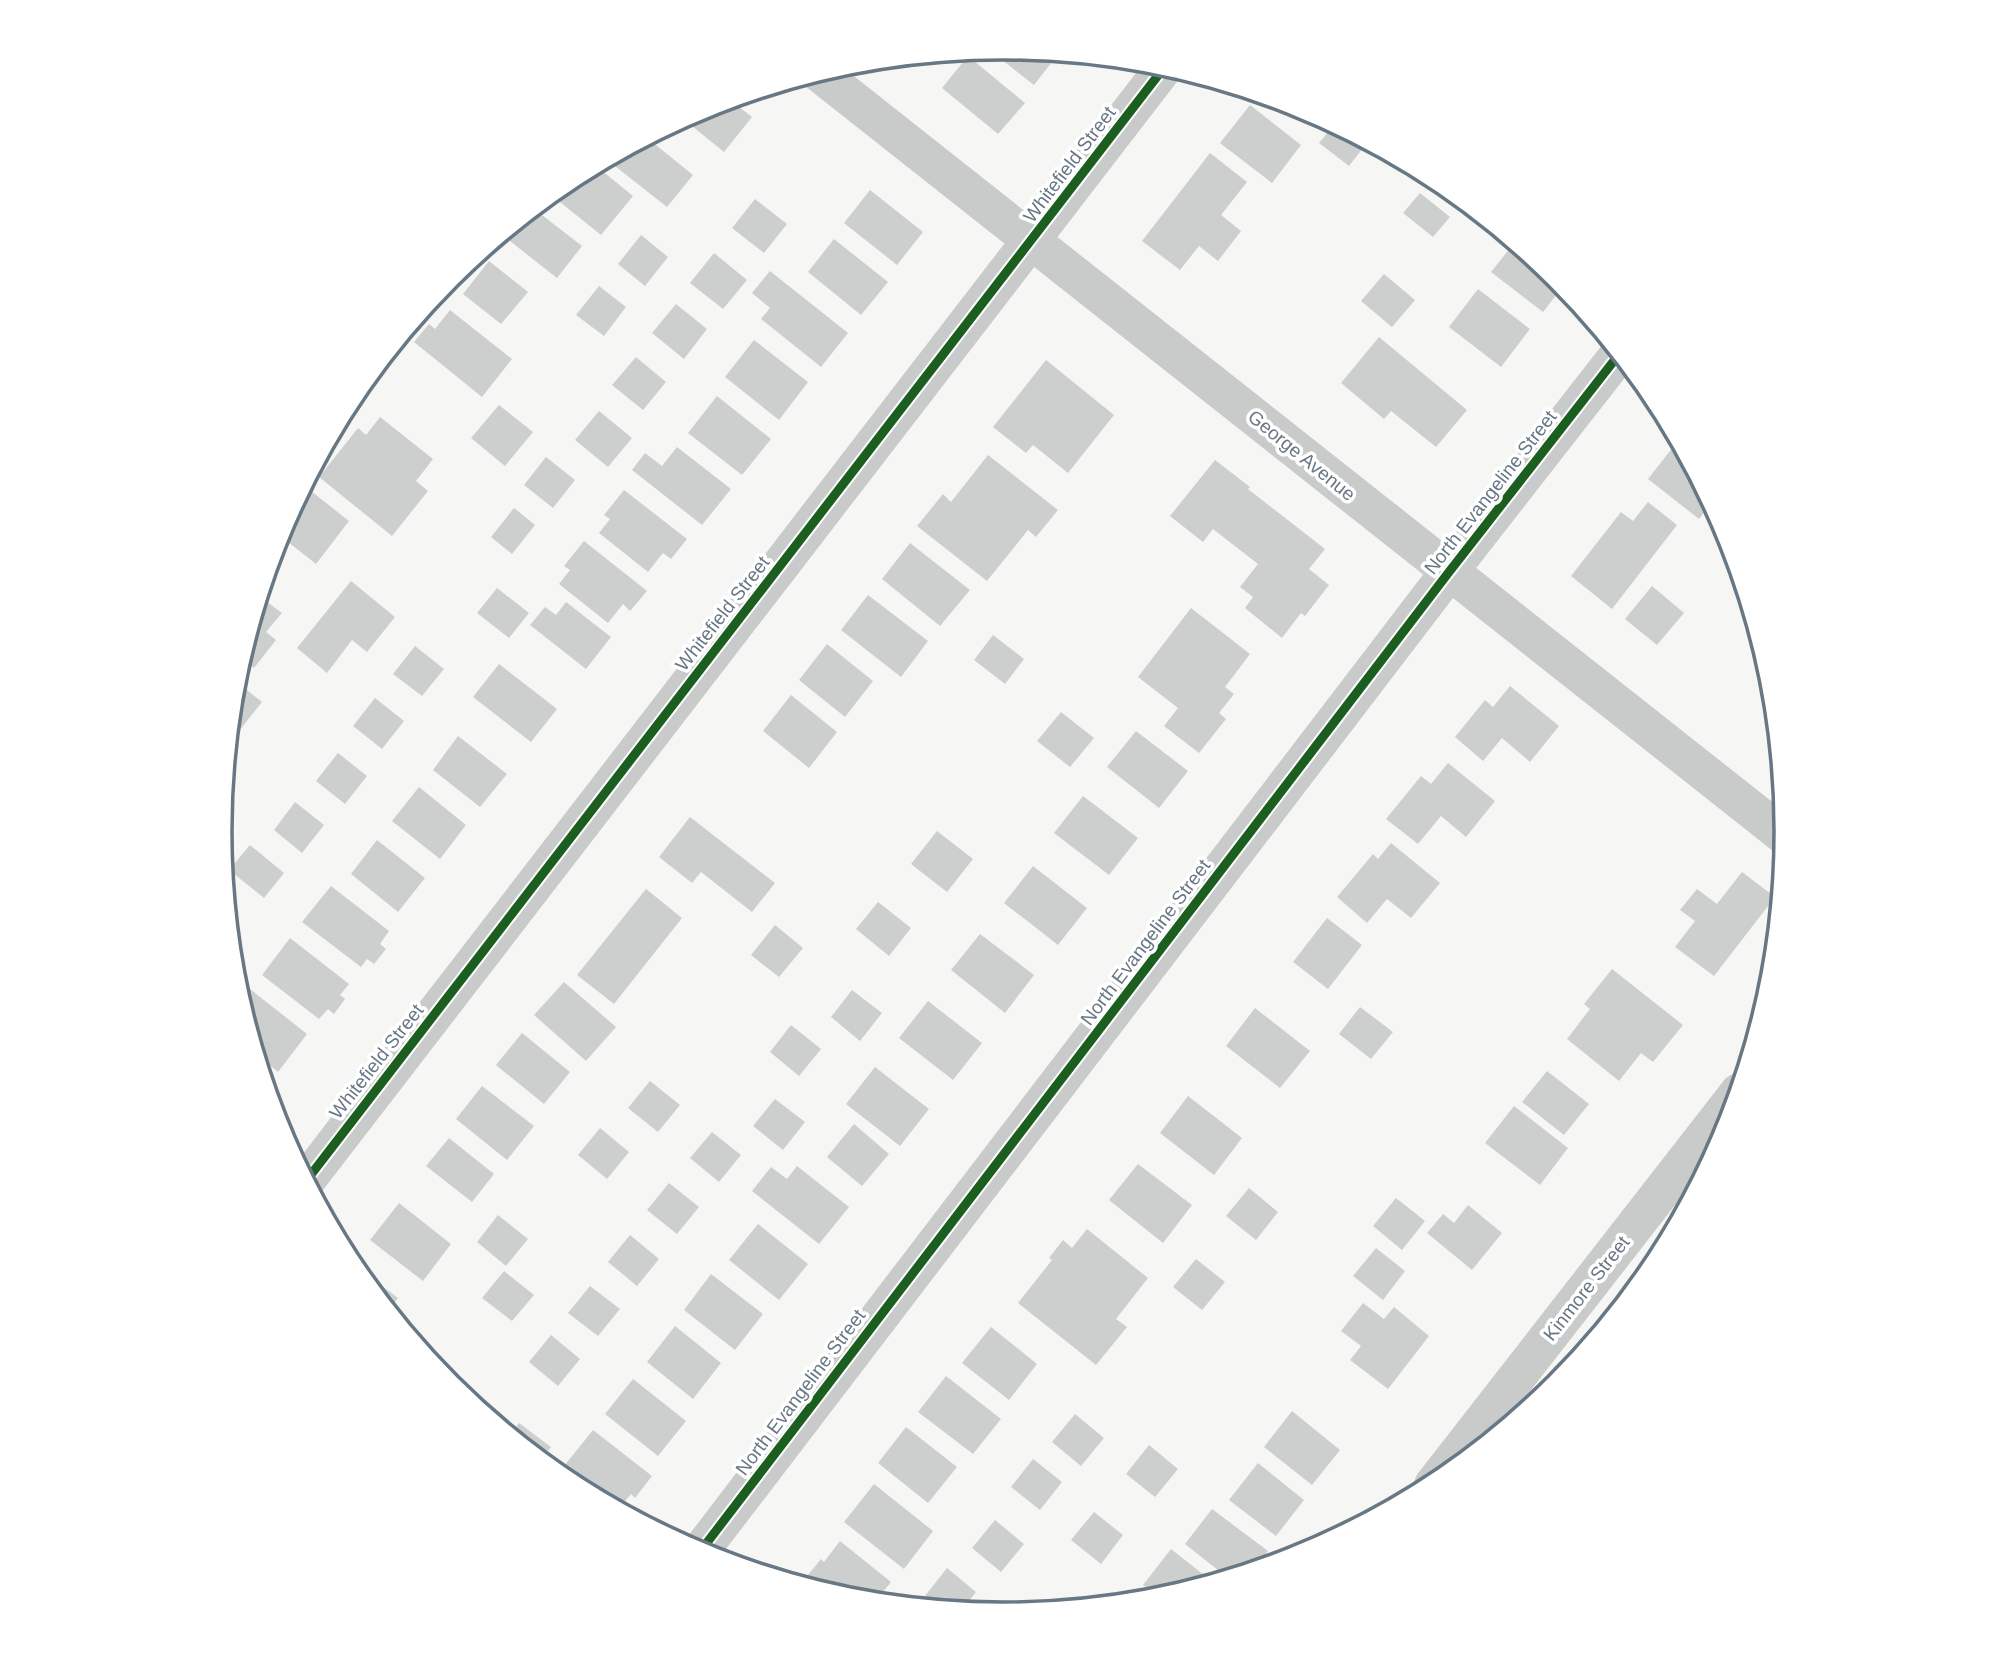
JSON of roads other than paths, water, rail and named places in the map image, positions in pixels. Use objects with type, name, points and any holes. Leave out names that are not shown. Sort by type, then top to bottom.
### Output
[{"type":"street","name":"Whitefield Street","points":[[312,1173],[1158,75]]},
{"type":"street","name":"George Avenue","points":[[828,80],[1774,828]]},
{"type":"street","name":"North Evangeline Street","points":[[706,1543],[1449,572],[1614,360]]},
{"type":"street","name":"Kinmore Street","points":[[1457,1455],[1720,1115]]}]
